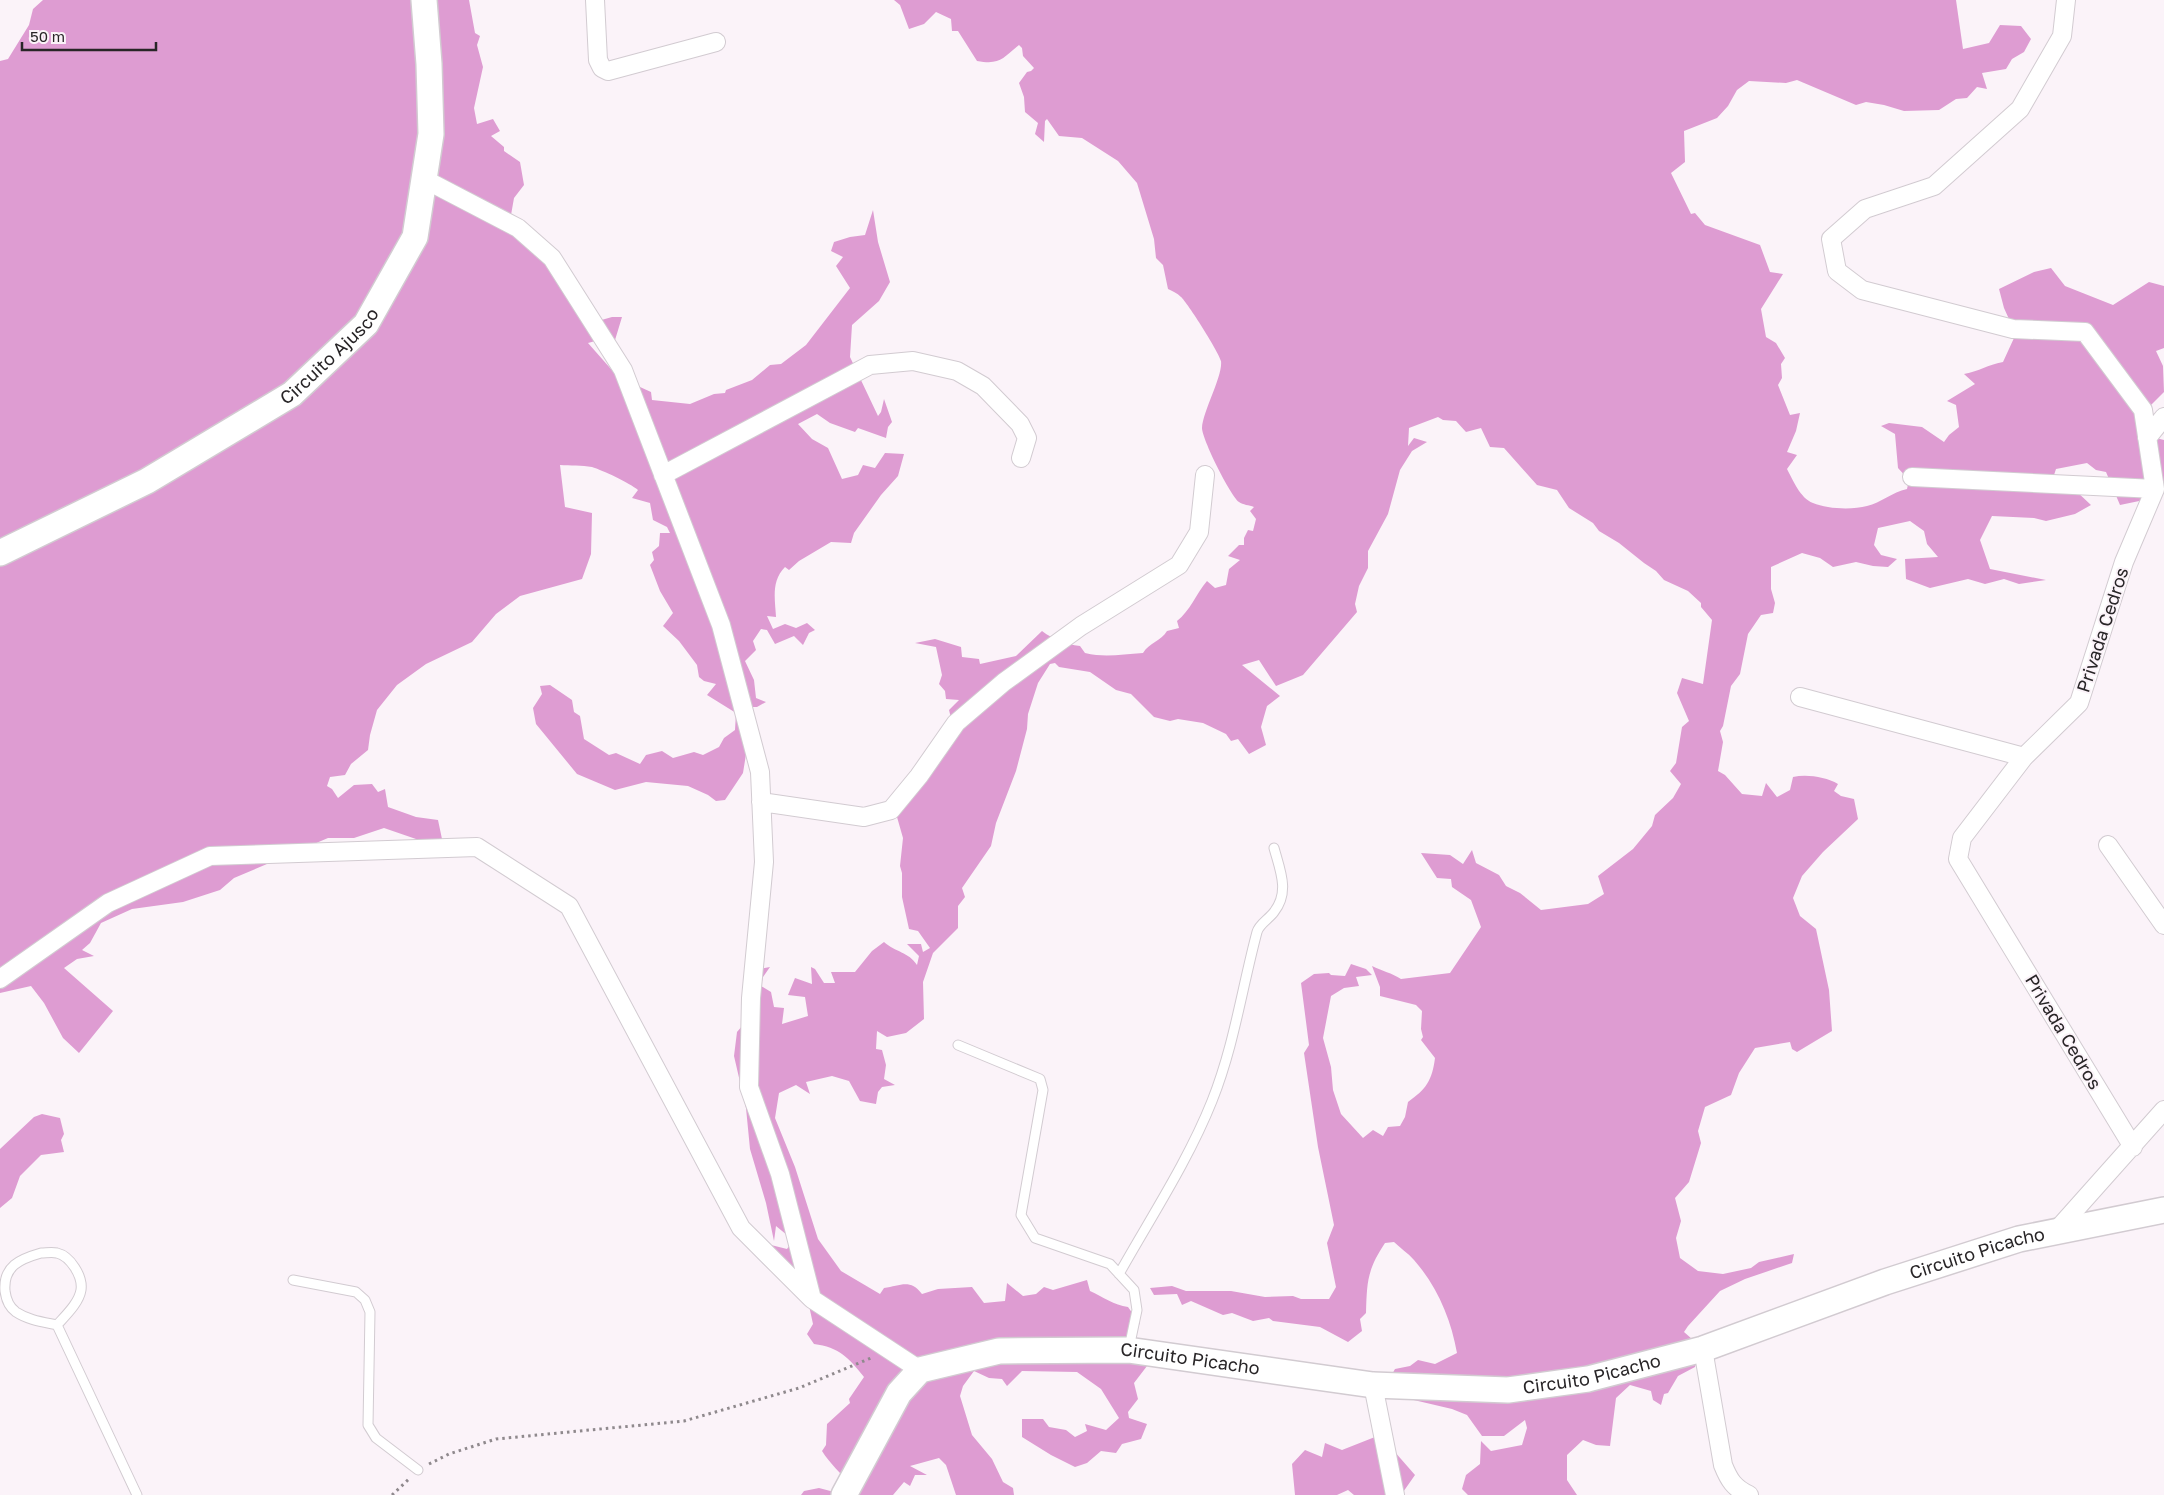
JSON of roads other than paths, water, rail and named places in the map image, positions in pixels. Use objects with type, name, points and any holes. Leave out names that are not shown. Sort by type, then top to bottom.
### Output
[{"type":"main road","name":"Circuito Ajusco","points":[[0,553],[147,481],[292,394],[366,324],[415,237],[430,134],[429,64],[424,0]]},
{"type":"main road","name":"Circuito Picacho","points":[[920,1370],[999,1350],[1128,1350],[1373,1385],[1508,1390],[1588,1379],[1703,1348],[1885,1282],[2019,1239],[2164,1210]]},
{"type":"main road","points":[[844,1495],[899,1392],[920,1370]]},
{"type":"street","points":[[595,0],[598,60],[602,68],[608,71],[716,42]]},
{"type":"street","points":[[1912,477],[2155,489],[2143,410],[2084,332],[2013,329],[1862,290],[1836,271],[1831,239],[1865,209],[1934,186],[2020,109],[2062,36],[2066,0]]},
{"type":"street","points":[[424,179],[518,228],[552,258],[623,370],[721,626],[760,772],[764,862],[750,998],[749,1087],[780,1174],[812,1299]]},
{"type":"street","points":[[663,475],[870,365],[913,361],[957,371],[982,386],[1020,424],[1027,438],[1021,458]]},
{"type":"street","points":[[2148,438],[2164,417]]},
{"type":"street","points":[[761,802],[864,817],[891,810],[919,776],[956,723],[997,688],[1081,626],[1179,565],[1199,532],[1205,475]]},
{"type":"street","name":"Privada Cedros","points":[[2133,1147],[1958,860],[1962,838],[2024,757],[2079,703],[2124,562],[2155,489]]},
{"type":"street","points":[[1800,697],[2024,757]]},
{"type":"street","points":[[2108,845],[2164,925]]},
{"type":"street","points":[[0,978],[108,903],[210,856],[477,847],[569,906],[741,1228],[812,1299],[920,1370]]},
{"type":"street","points":[[2057,1230],[2164,1110]]},
{"type":"street","points":[[1703,1348],[1723,1464],[1729,1480],[1739,1490],[1749,1495]]},
{"type":"street","points":[[1373,1385],[1395,1495]]},
{"type":"lane","points":[[1119,1274],[1192,1146],[1212,1100],[1232,1038],[1258,929],[1275,911],[1282,897],[1284,884],[1274,848]]},
{"type":"lane","points":[[958,1045],[1040,1079],[1043,1090],[1021,1215],[1035,1238],[1110,1264],[1134,1290],[1137,1310],[1128,1350]]},
{"type":"lane","points":[[41,1253],[58,1253],[70,1262],[78,1273],[81,1290],[73,1305],[57,1325],[28,1318],[14,1311],[6,1298],[4,1283],[9,1269],[22,1259],[41,1253]]},
{"type":"lane","points":[[293,1280],[356,1292],[365,1300],[370,1312],[368,1425],[376,1438],[418,1470]]},
{"type":"lane","points":[[57,1325],[137,1495]]}]
